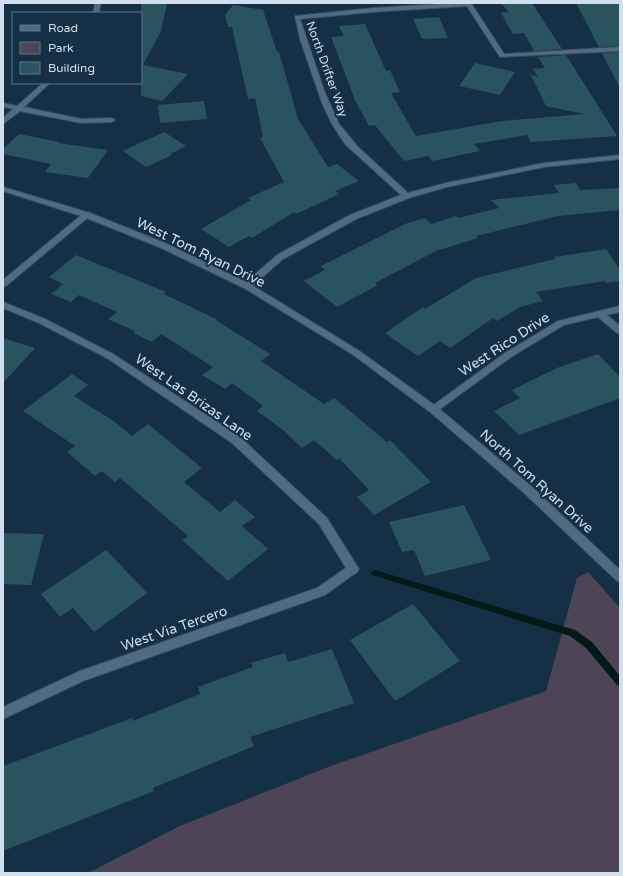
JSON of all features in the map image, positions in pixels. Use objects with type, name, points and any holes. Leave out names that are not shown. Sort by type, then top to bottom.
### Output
[{"type":"street","name":"North Drifter Way","points":[[406,196],[392,181],[348,141],[337,127],[323,95],[297,17],[380,9],[469,4],[502,56],[620,49]]},
{"type":"street","points":[[3,122],[46,84]]},
{"type":"street","points":[[3,105],[81,121],[111,120]]},
{"type":"street","points":[[247,286],[280,257],[353,217],[406,196],[446,184],[544,165],[620,157]]},
{"type":"street","name":"West Tom Ryan Drive","points":[[3,188],[87,215],[162,245],[247,286],[355,352],[433,409]]},
{"type":"street","points":[[3,284],[87,215]]},
{"type":"street","name":"West Las Brizas Lane","points":[[3,305],[42,321],[110,356],[236,440],[323,521],[353,569]]},
{"type":"street","name":"West Rico Drive","points":[[433,409],[508,355],[561,323],[620,309]]},
{"type":"street","points":[[599,313],[620,331]]},
{"type":"street","name":"North Tom Ryan Drive","points":[[433,409],[527,489],[620,577]]},
{"type":"street","name":"West Via Tercero","points":[[3,713],[80,677],[321,592],[353,569]]},
{"type":"green space","points":[[588,572],[620,608],[620,873],[88,873],[180,826],[331,766],[546,691],[577,578]]},
{"type":"building","points":[[141,3],[167,3],[161,31],[143,65],[188,74],[162,101],[141,96]]},
{"type":"building","points":[[501,3],[532,3],[562,49],[534,51],[524,33],[513,34],[501,13],[509,12]]},
{"type":"building","points":[[576,3],[620,3],[620,46],[599,47]]},
{"type":"building","points":[[233,5],[263,10],[277,52],[279,52],[298,119],[328,167],[337,164],[359,181],[335,191],[339,194],[296,214],[294,212],[252,238],[249,236],[229,247],[201,229],[251,200],[248,198],[284,182],[260,138],[263,137],[255,98],[248,99],[232,27],[228,27],[225,15]]},
{"type":"building","points":[[439,17],[448,38],[422,39],[413,19]]},
{"type":"building","points":[[365,24],[386,71],[390,70],[400,92],[391,93],[416,136],[502,121],[584,114],[546,106],[531,75],[538,77],[533,69],[545,68],[538,57],[566,55],[617,136],[531,142],[527,135],[474,144],[480,151],[433,161],[428,156],[404,161],[375,125],[369,126],[355,100],[331,37],[344,36],[339,26]]},
{"type":"building","points":[[620,52],[620,88],[602,53]]},
{"type":"building","points":[[475,63],[515,72],[500,95],[459,86]]},
{"type":"building","points":[[204,101],[207,119],[160,123],[158,105]]},
{"type":"building","points":[[164,132],[186,146],[170,154],[172,155],[146,167],[123,151]]},
{"type":"building","points":[[19,134],[59,142],[58,143],[108,150],[88,178],[45,172],[51,164],[3,154],[3,149]]},
{"type":"building","points":[[576,183],[580,190],[620,188],[620,210],[558,216],[476,236],[478,238],[436,251],[375,283],[378,285],[337,307],[304,281],[325,270],[321,266],[405,224],[425,218],[431,224],[456,216],[458,218],[499,208],[491,200],[559,193],[554,185]]},
{"type":"building","points":[[606,249],[620,270],[620,281],[606,283],[605,281],[536,292],[543,301],[520,307],[497,321],[493,318],[450,348],[440,341],[418,356],[385,333],[423,307],[425,309],[476,278],[555,259],[554,257]]},
{"type":"building","points":[[76,255],[166,292],[164,294],[218,320],[217,321],[270,354],[261,361],[324,404],[334,398],[387,442],[390,440],[431,482],[374,515],[357,497],[369,490],[339,458],[337,460],[314,440],[302,448],[283,430],[257,411],[263,406],[232,383],[225,389],[202,375],[213,367],[161,334],[152,342],[133,333],[135,331],[108,319],[117,312],[79,295],[71,302],[51,294],[63,284],[49,277]]},
{"type":"building","points":[[3,338],[35,348],[3,383]]},
{"type":"building","points":[[598,354],[620,377],[620,398],[519,435],[494,411],[520,398],[512,390],[557,368]]},
{"type":"building","points":[[72,374],[88,385],[74,396],[112,420],[132,436],[148,424],[202,468],[184,482],[220,512],[235,500],[255,517],[242,526],[268,549],[228,581],[182,540],[188,536],[120,478],[115,482],[102,471],[95,476],[67,452],[75,446],[23,411]]},
{"type":"building","points":[[464,505],[491,560],[425,576],[414,550],[402,552],[389,522]]},
{"type":"building","points":[[3,533],[44,534],[31,585],[3,584]]},
{"type":"building","points":[[106,550],[147,593],[94,632],[73,608],[60,617],[41,594]]},
{"type":"building","points":[[413,604],[460,661],[395,701],[350,640]]},
{"type":"building","points":[[332,649],[354,703],[250,737],[254,746],[153,788],[154,791],[3,851],[3,766],[132,718],[133,721],[200,694],[198,687],[253,667],[251,663],[285,653],[288,662]]},
{"type":"waterway","points":[[375,573],[572,633],[589,645],[620,682]]}]
